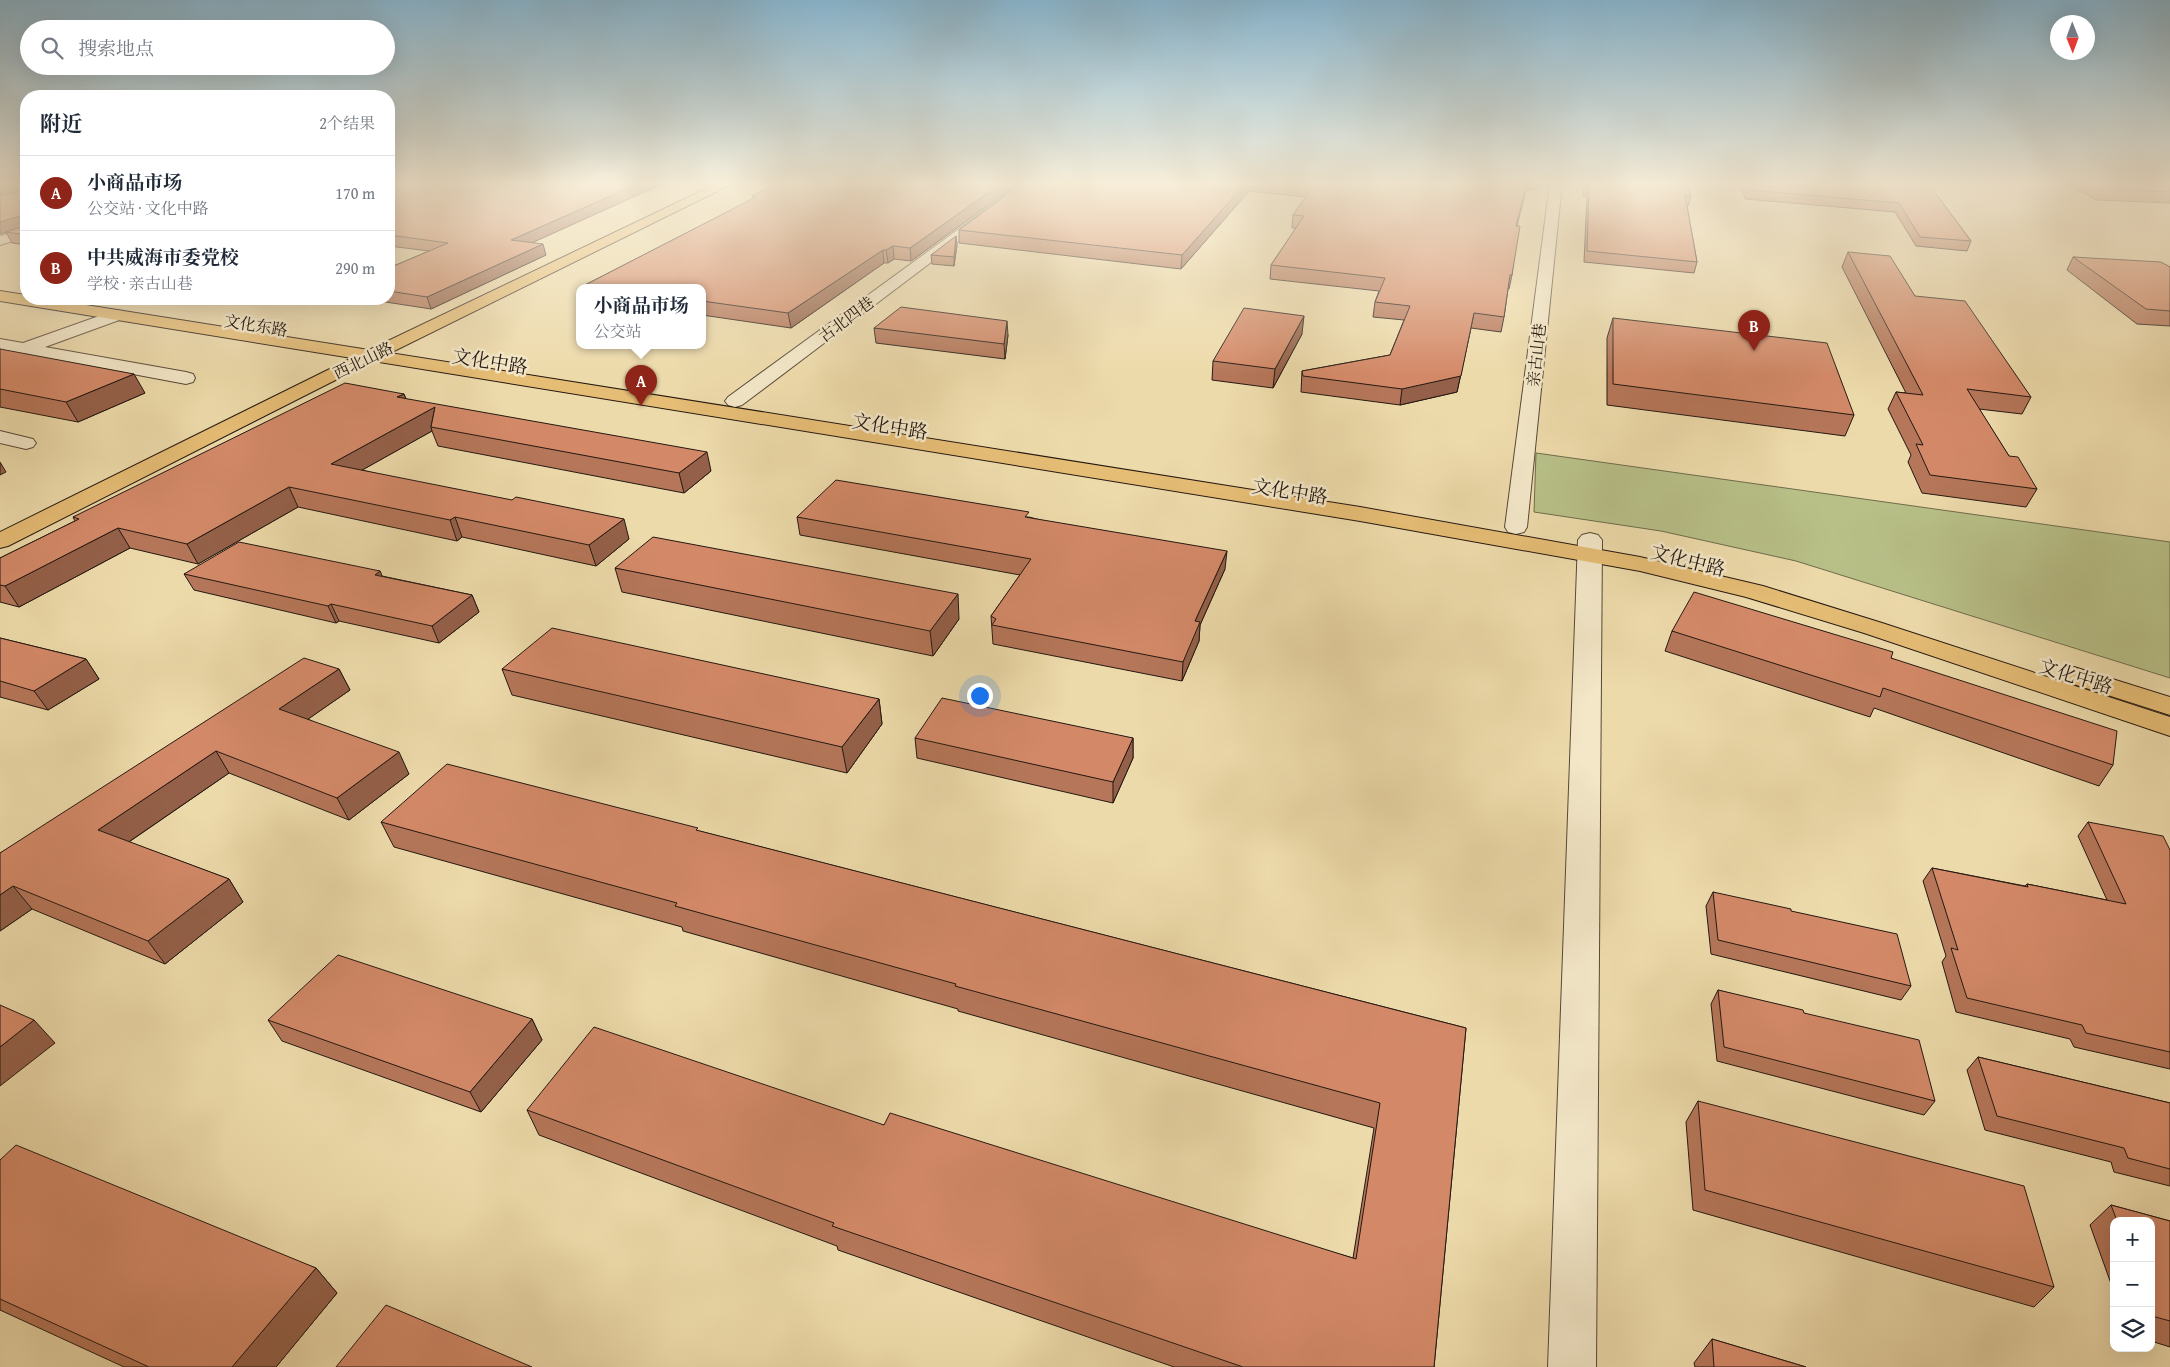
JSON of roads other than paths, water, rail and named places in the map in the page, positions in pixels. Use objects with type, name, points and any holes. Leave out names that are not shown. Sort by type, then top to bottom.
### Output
[{"type":"main road","name":"西北山路","points":[[0,541],[372,355],[597,247]]},
{"type":"main road","points":[[0,284],[20,287]]},
{"type":"main road","points":[[0,296],[20,299]]},
{"type":"main road","points":[[55,305],[1360,514],[1590,547],[1640,564],[1754,591],[1873,628],[2170,727]]},
{"type":"main road","name":"文化东路","points":[[128,305],[393,346]]},
{"type":"main road","name":"文化中路","points":[[393,346],[1516,527],[1590,547],[1693,560],[1808,592],[2170,706]]},
{"type":"street","name":"古北四巷","points":[[735,401],[944,247]]},
{"type":"street","name":"亲古山巷","points":[[1516,527],[1549,247]]},
{"type":"street","points":[[24,348],[116,315]]},
{"type":"street","points":[[0,344],[186,378]]},
{"type":"street","points":[[0,437],[26,443]]},
{"type":"street","points":[[1572,1367],[1590,547]]},
{"type":"place","name":"中共威海市委党校","points":[[1754,351]]},
{"type":"place","name":"小商品市场","points":[[641,406]]}]
